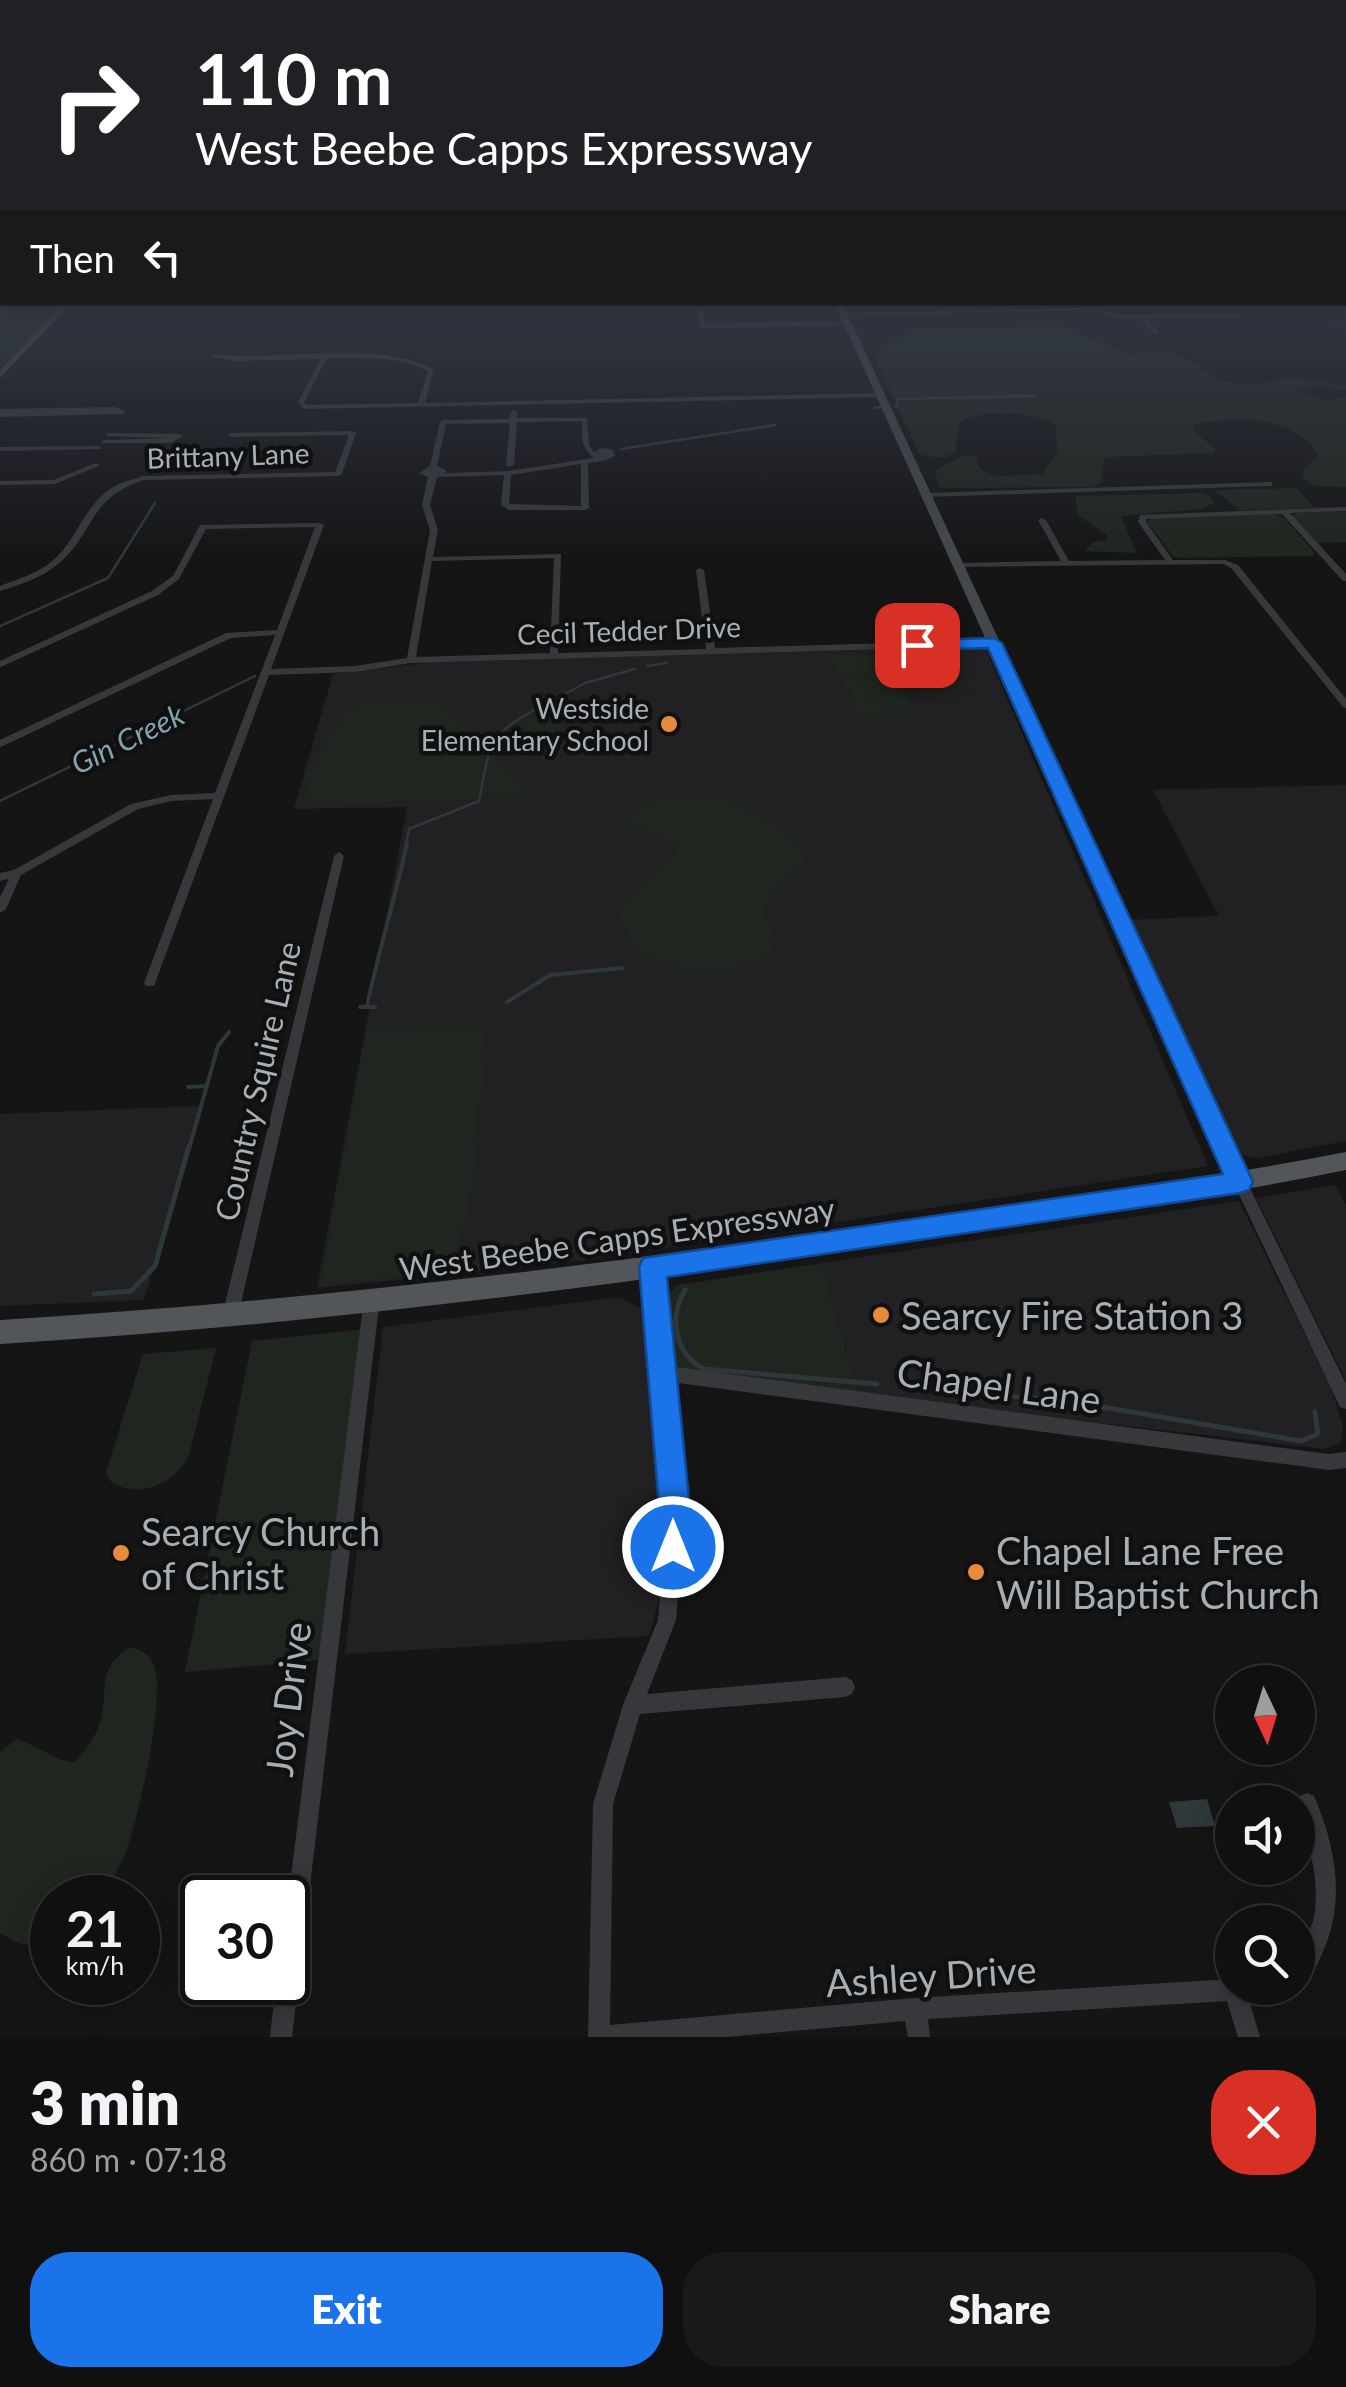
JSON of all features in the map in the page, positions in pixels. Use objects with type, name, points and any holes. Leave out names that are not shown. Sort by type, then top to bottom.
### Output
[{"type":"main road","name":"West Beebe Capps Expressway","points":[[0,1332],[230,1319],[372,1306],[1240,1182],[1346,1161]]},
{"type":"street","points":[[317,370],[300,402],[304,407],[880,395]]},
{"type":"street","points":[[421,406],[431,370]]},
{"type":"street","points":[[869,370],[1240,1182],[1346,1400]]},
{"type":"street","points":[[515,404],[505,504],[509,508],[585,508],[584,462]]},
{"type":"street","points":[[0,413],[123,412],[93,459],[123,482]]},
{"type":"street","points":[[411,660],[430,559],[434,528],[426,505],[436,471],[442,422],[585,418],[586,445],[595,451]]},
{"type":"street","name":"Brittany Lane","points":[[0,589],[56,562],[108,490],[123,482],[143,478],[338,474],[353,433],[232,435]]},
{"type":"street","points":[[0,449],[104,441],[180,436],[171,441],[104,441]]},
{"type":"street","points":[[436,471],[509,469],[584,462],[606,458],[613,452],[595,451],[509,469]]},
{"type":"street","points":[[0,484],[56,482],[96,465]]},
{"type":"street","points":[[926,495],[1269,484]]},
{"type":"street","points":[[1170,561],[1142,522],[1143,517],[1346,510]]},
{"type":"street","points":[[1284,511],[1346,579]]},
{"type":"street","points":[[1042,520],[1066,563]]},
{"type":"street","points":[[0,664],[156,593],[176,576],[203,528],[320,525],[150,983]]},
{"type":"street","points":[[430,559],[558,556],[554,654]]},
{"type":"street","points":[[958,565],[1212,560],[1235,567],[1346,706]]},
{"type":"street","points":[[700,570],[710,650]]},
{"type":"street","points":[[0,744],[229,635],[281,632]]},
{"type":"street","name":"Cecil Tedder Drive","points":[[266,672],[554,654],[994,643]]},
{"type":"street","points":[[0,877],[16,873],[135,806],[171,798],[219,796]]},
{"type":"street","name":"Country Squire Lane","points":[[230,1319],[338,856]]},
{"type":"street","points":[[0,910],[16,873]]},
{"type":"street","points":[[599,2037],[604,1804],[633,1705],[667,1620],[676,1519],[652,1267]]},
{"type":"street","name":"Joy Drive","points":[[301,1875],[372,1306]]},
{"type":"street","name":"Chapel Lane","points":[[660,1373],[1338,1461]]},
{"type":"street","points":[[633,1705],[845,1687]]},
{"type":"street","points":[[1315,1828],[1324,1856],[1328,1894],[1315,1946]]},
{"type":"street","name":"Ashley Drive","points":[[599,2037],[915,2009],[1215,1992]]},
{"type":"street","name":"Joy Drive","points":[[281,2037],[285,2005]]},
{"type":"street","points":[[1240,2005],[1249,2037]]},
{"type":"street","points":[[915,2009],[919,2037]]},
{"type":"shaded area","points":[[881,370],[1203,370],[1220,381],[1256,385],[1289,377],[1346,385],[1346,390],[1318,386],[1296,390],[1327,401],[1346,396],[1346,487],[1314,486],[1303,478],[1302,471],[1318,455],[1294,432],[1262,421],[1227,420],[1193,425],[1193,430],[1215,449],[1214,453],[1104,457],[1102,482],[1094,487],[940,488],[934,470],[965,455],[977,457],[979,468],[996,476],[1042,474],[1057,452],[1056,425],[1036,417],[992,414],[968,418],[960,423],[955,453],[941,458],[920,455]]},
{"type":"shaded area","points":[[1296,488],[1315,508],[1240,510],[1213,490]]},
{"type":"shaded area","points":[[1075,496],[1210,496],[1215,503],[1200,509],[1121,516],[1137,553],[1085,551],[1092,543],[1107,540],[1107,535],[1078,515]]},
{"type":"shaded area","points":[[1346,512],[1346,542],[1317,543],[1292,517],[1297,513]]},
{"type":"shaded area","points":[[1154,517],[1283,517],[1315,553],[1312,556],[1180,558],[1173,556],[1147,522]]},
{"type":"shaded area","points":[[985,647],[1208,1166],[587,1260],[317,1288],[407,807],[294,809],[333,674],[433,662]]},
{"type":"shaded area","points":[[884,654],[889,673],[873,675],[902,677],[912,715],[858,717],[844,679],[856,674],[835,674],[830,655]]},
{"type":"shaded area","points":[[954,665],[965,695],[924,696],[913,666]]},
{"type":"shaded area","points":[[366,700],[435,702],[451,710],[526,790],[527,798],[326,805],[310,802],[305,792],[308,775],[343,712]]},
{"type":"shaded area","points":[[537,711],[586,740],[565,752],[516,723]]},
{"type":"shaded area","points":[[1346,785],[1346,1141],[1257,1158],[1244,1155],[1230,1143],[1126,920],[1219,916],[1153,790]]},
{"type":"shaded area","points":[[705,794],[764,818],[791,840],[803,863],[769,896],[767,913],[773,944],[764,960],[748,965],[710,970],[671,966],[639,950],[624,925],[622,914],[629,898],[672,856],[675,848],[662,836],[632,828],[626,820],[628,813],[660,797]]},
{"type":"shaded area","points":[[487,1026],[470,1206],[460,1230],[456,1271],[320,1285],[367,1029]]},
{"type":"shaded area","points":[[200,1106],[144,1300],[0,1306],[0,1114]]},
{"type":"shaded area","points":[[1335,1185],[1346,1205],[1346,1381],[1256,1198]]},
{"type":"shaded area","points":[[1239,1201],[1331,1388],[1343,1427],[1341,1442],[1325,1449],[858,1395],[822,1263]]},
{"type":"shaded area","points":[[822,1263],[858,1395],[676,1370],[664,1338],[663,1313],[670,1292],[678,1285]]},
{"type":"shaded area","points":[[620,1297],[643,1310],[662,1522],[663,1586],[649,1636],[345,1654],[383,1327]]},
{"type":"shaded area","points":[[365,1329],[321,1660],[185,1672],[252,1341]]},
{"type":"shaded area","points":[[216,1348],[189,1455],[183,1465],[166,1481],[145,1489],[111,1482],[106,1472],[143,1354]]},
{"type":"shaded area","points":[[130,1647],[144,1653],[154,1665],[157,1681],[144,1784],[127,1849],[115,1875],[30,1875],[30,1944],[22,1945],[0,1933],[0,1752],[17,1739],[74,1763],[98,1729],[109,1669]]},
{"type":"shaded area","points":[[1207,1799],[1215,1826],[1177,1828],[1169,1802]]},
{"type":"waterway","points":[[896,407],[898,399],[1035,396]]},
{"type":"waterway","points":[[874,408],[881,407]]},
{"type":"waterway","name":"Gin Creek","points":[[621,449],[775,425]]},
{"type":"waterway","points":[[0,626],[108,578],[155,503]]},
{"type":"waterway","points":[[647,666],[667,663]]},
{"type":"waterway","points":[[558,698],[585,683],[635,669]]},
{"type":"waterway","name":"Gin Creek","points":[[0,801],[255,676]]},
{"type":"waterway","points":[[406,844],[409,829],[479,801],[495,742],[511,724],[543,705]]},
{"type":"waterway","points":[[367,1007],[407,842]]},
{"type":"waterway","points":[[507,1002],[550,975],[623,968]]},
{"type":"waterway","points":[[360,1007],[367,1007]]},
{"type":"waterway","points":[[367,1007],[375,1007]]},
{"type":"waterway","points":[[207,1086],[218,1046],[229,1032]]},
{"type":"waterway","points":[[188,1087],[207,1086]]},
{"type":"waterway","points":[[189,1149],[207,1086]]},
{"type":"waterway","points":[[94,1294],[131,1291],[155,1266],[189,1146]]},
{"type":"waterway","points":[[685,1290],[677,1312],[677,1334],[686,1354],[704,1369],[877,1384]]},
{"type":"waterway","points":[[913,1388],[965,1392]]},
{"type":"waterway","points":[[995,1395],[1055,1400]]},
{"type":"waterway","points":[[1073,1402],[1301,1441],[1318,1434],[1315,1412]]},
{"type":"place","name":"Westside Elementary School","points":[[669,724]]},
{"type":"place","name":"Searcy Fire Station 3","points":[[881,1315]]},
{"type":"place","name":"Searcy Church of Christ","points":[[121,1553]]},
{"type":"place","name":"Chapel Lane Free Will Baptist Church","points":[[976,1572]]},
{"type":"route","points":[[673,1547],[676,1519],[652,1267],[1240,1182],[994,643],[917,645]]}]
